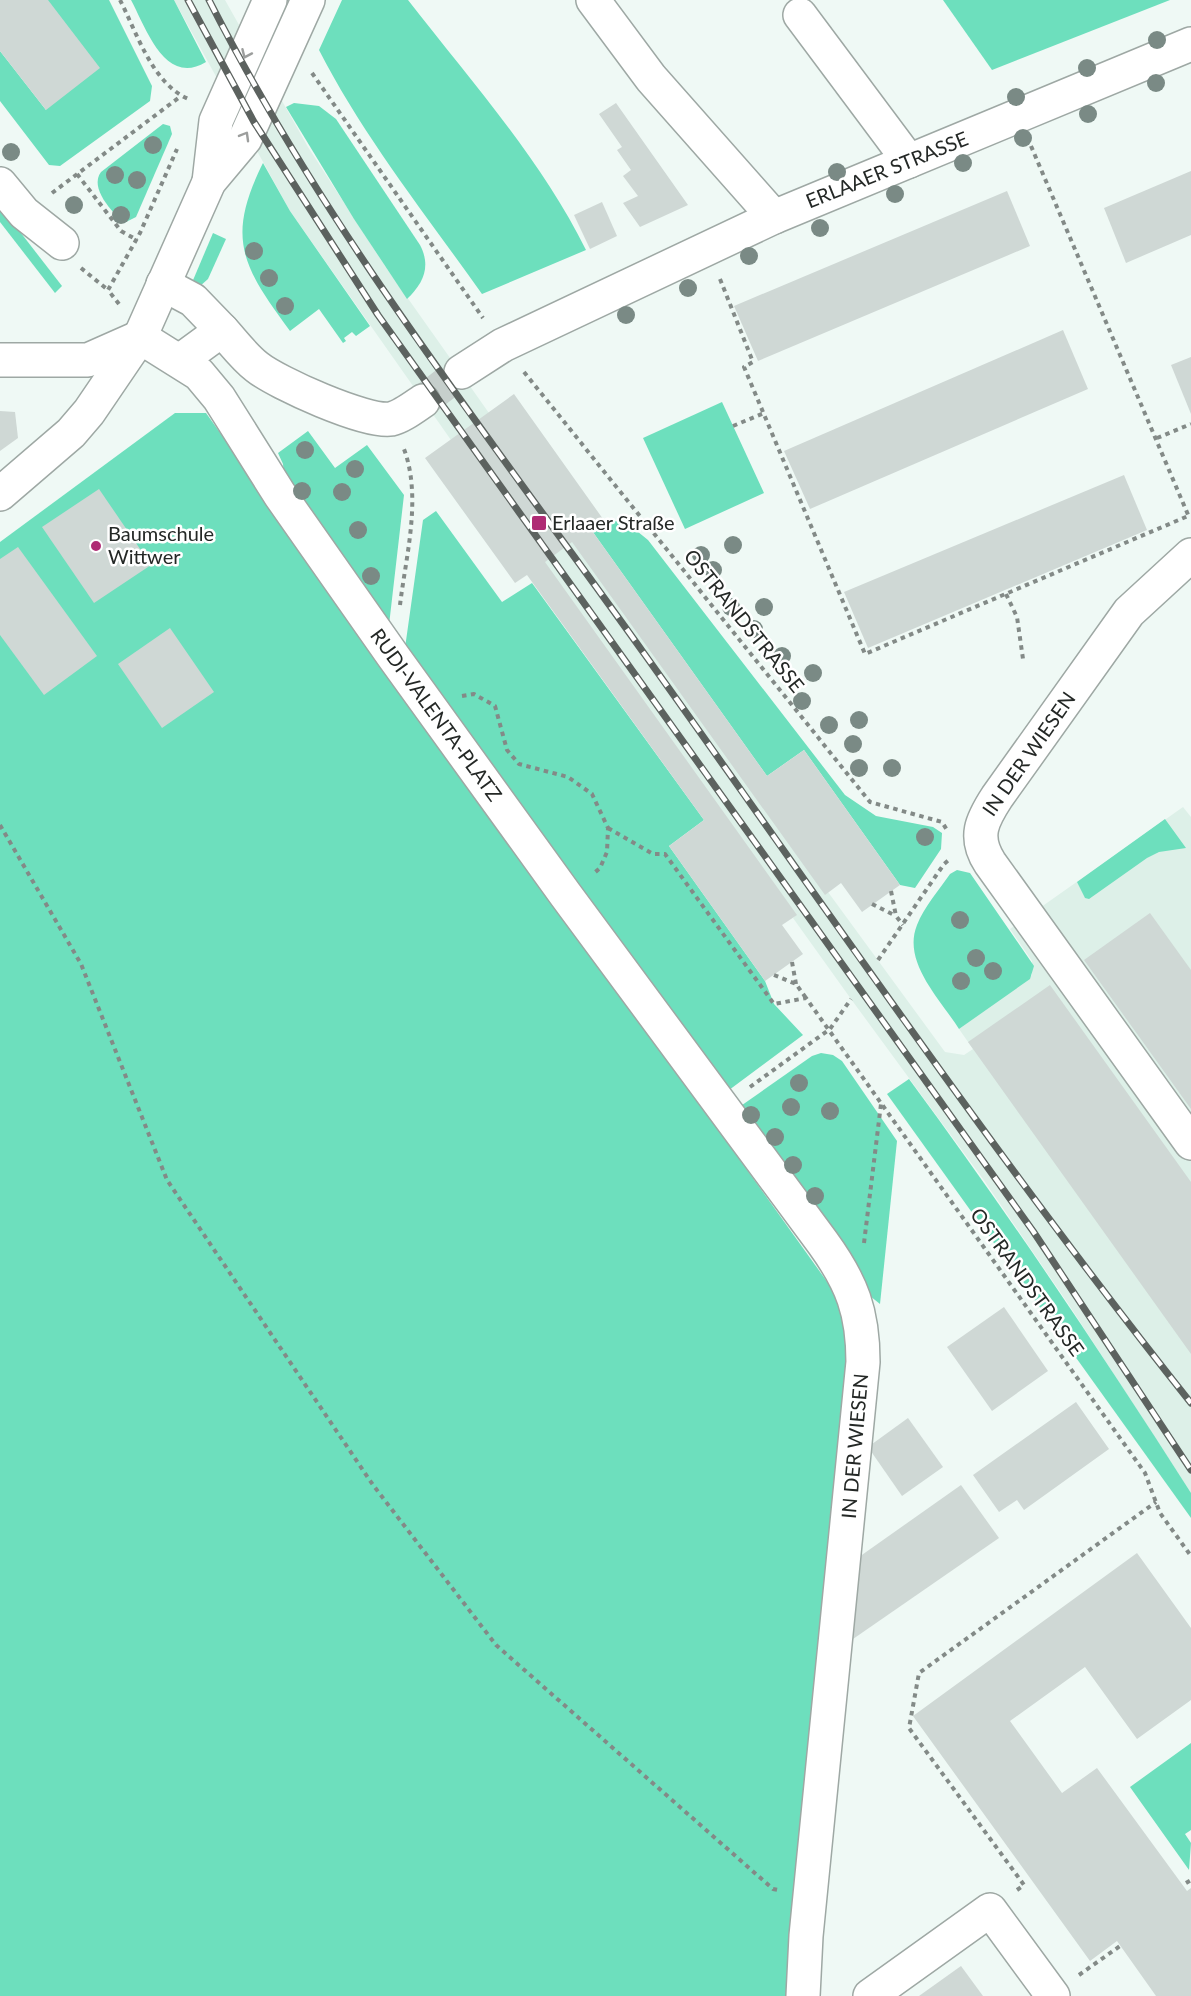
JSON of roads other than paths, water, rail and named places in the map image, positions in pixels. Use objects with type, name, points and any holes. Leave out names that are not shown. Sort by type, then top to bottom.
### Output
[{"type":"street","points":[[209,182],[216,121],[270,0]]},
{"type":"street","points":[[0,494],[71,433],[89,412],[140,336],[209,182],[245,139],[308,0]]},
{"type":"street","points":[[593,0],[651,78],[774,217]]},
{"type":"street","points":[[800,15],[909,161]]},
{"type":"street","name":"ERLAAER STRASSE","points":[[461,372],[502,345],[774,217],[1191,44]]},
{"type":"street","points":[[0,184],[24,213],[62,243]]},
{"type":"street","points":[[163,284],[193,300],[256,366],[272,378],[360,415],[379,420],[393,419],[423,401]]},
{"type":"street","points":[[181,360],[222,330]]},
{"type":"street","points":[[0,360],[88,360],[140,336]]},
{"type":"street","name":"RUDI-VALENTA-PLATZ","points":[[140,336],[181,360],[199,374],[219,398],[280,495],[393,656],[564,894],[722,1106]]},
{"type":"street","name":"IN DER WIESEN","points":[[1191,555],[1141,599],[1116,628],[997,797],[969,843],[982,849],[1191,1143]]},
{"type":"street","name":"IN DER WIESEN","points":[[722,1106],[843,1273],[856,1303],[862,1332],[863,1362],[850,1513],[810,1897],[803,1996]]},
{"type":"street","points":[[870,1996],[990,1910],[1052,1995]]},
{"type":"tunnel","points":[[423,401],[461,372]]},
{"type":"railway","points":[[188,0],[254,122],[378,315],[1033,1231],[1191,1470]]},
{"type":"railway","points":[[209,0],[255,86],[305,170],[358,253],[414,334],[980,1125],[1119,1312],[1191,1403]]},
{"type":"place","name":"Erlaaer Straße","points":[[539,523]]},
{"type":"place","name":"Baumschule Wittwer","points":[[96,546]]}]
